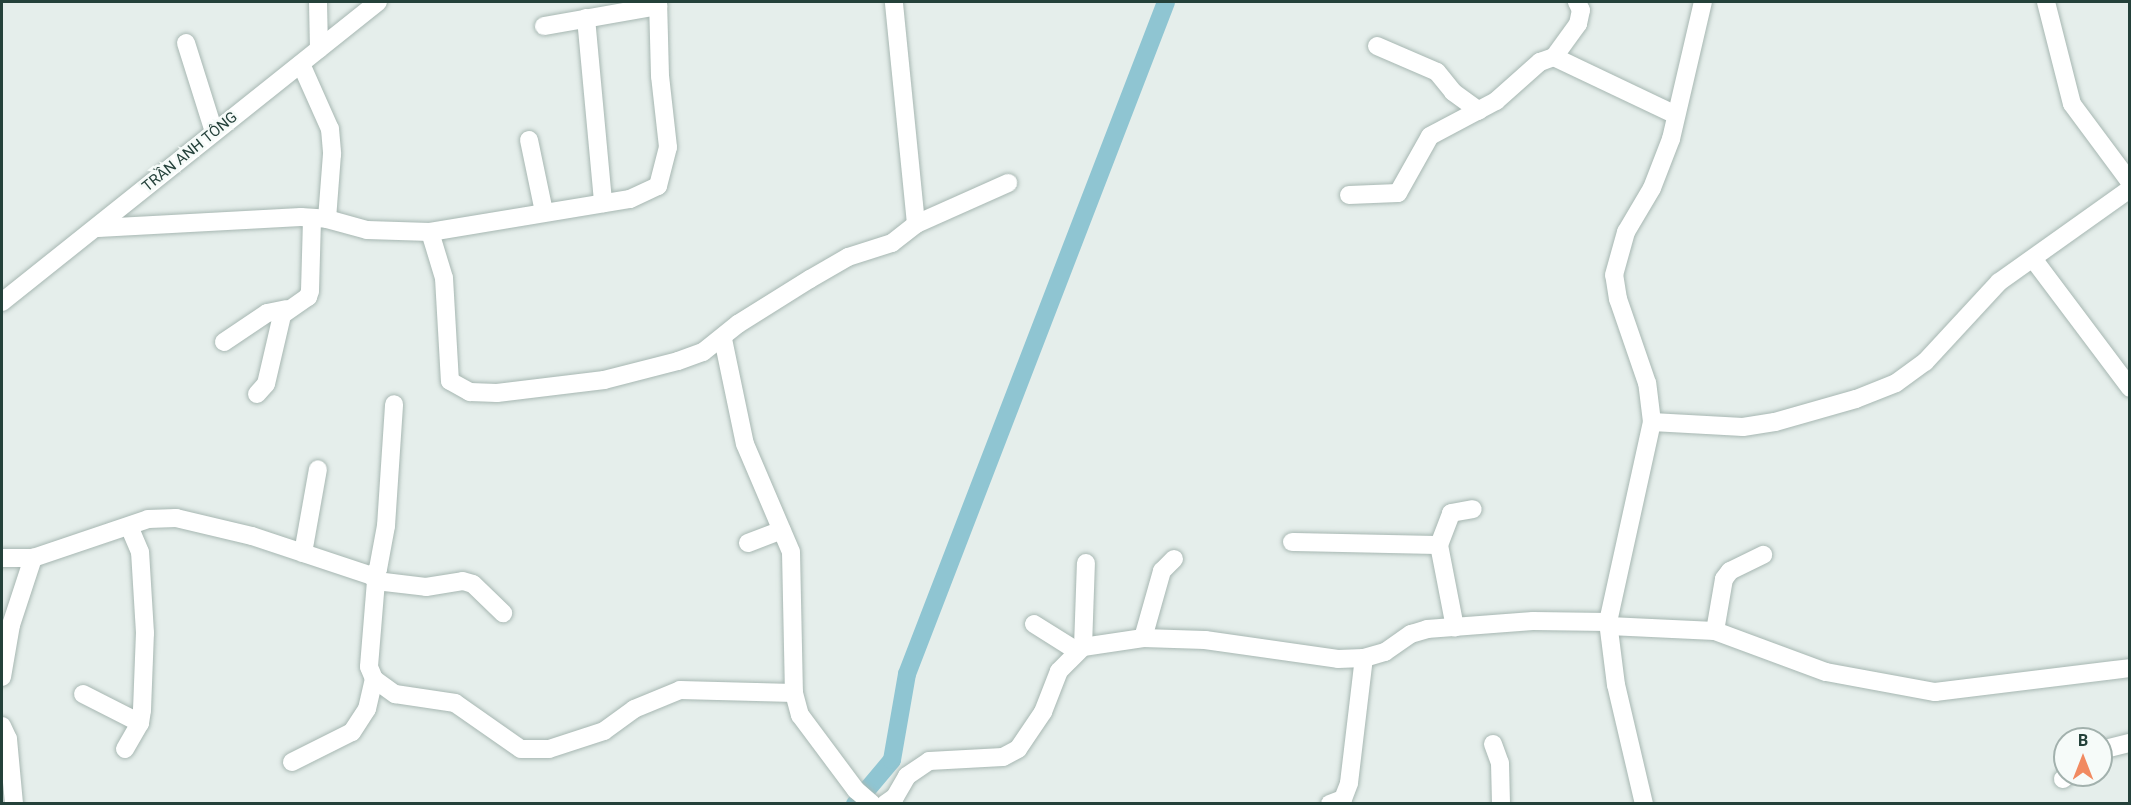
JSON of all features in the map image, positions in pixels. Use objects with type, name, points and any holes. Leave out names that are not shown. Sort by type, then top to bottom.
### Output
[{"type":"street","points":[[318,2],[320,50]]},
{"type":"street","name":"TRẦN ANH TÔNG","points":[[2,302],[98,228],[214,132],[378,2]]},
{"type":"street","points":[[894,2],[916,225]]},
{"type":"street","points":[[1349,195],[1398,193],[1431,136],[1479,111],[1540,62],[1554,57],[1578,24],[1581,10],[1577,2]]},
{"type":"street","points":[[1644,804],[1616,685],[1609,624],[1652,422],[1647,383],[1618,298],[1614,275],[1626,232],[1652,188],[1671,139],[1674,114],[1703,2]]},
{"type":"street","points":[[2046,2],[2072,104],[2130,182]]},
{"type":"street","points":[[98,228],[319,218],[367,230],[430,232],[649,194],[662,177],[668,147],[660,76],[658,4],[544,26]]},
{"type":"street","points":[[586,18],[603,203]]},
{"type":"street","points":[[186,43],[214,132]]},
{"type":"street","points":[[1377,46],[1437,72],[1453,92],[1479,111]]},
{"type":"street","points":[[1554,57],[1674,114]]},
{"type":"street","points":[[224,342],[267,313],[287,309],[308,297],[310,291],[319,218],[332,154],[330,129],[301,64]]},
{"type":"street","points":[[529,140],[544,212]]},
{"type":"street","points":[[430,232],[444,278],[450,381],[460,389],[497,393],[604,380],[678,361],[723,339],[738,324],[848,257],[892,243],[916,225],[1008,183]]},
{"type":"street","points":[[1652,422],[1754,425],[1856,399],[1896,383],[1925,362],[1999,282],[2034,260],[2130,189]]},
{"type":"street","points":[[2034,260],[2130,388]]},
{"type":"street","points":[[257,394],[266,384],[279,323],[287,309]]},
{"type":"street","points":[[723,339],[745,444],[782,530],[793,567],[794,693],[800,715],[870,799],[895,797],[907,776],[928,761],[1003,757],[1018,749],[1043,712],[1059,671],[1080,649],[1143,638],[1205,640],[1338,658],[1364,658],[1385,652],[1411,634],[1455,627],[1609,624],[1715,631],[1826,672],[1935,692],[2130,668]]},
{"type":"street","points":[[394,404],[386,526],[378,569],[374,578],[369,667],[374,679],[396,694],[455,703],[521,749],[534,751],[604,731],[634,709],[680,690],[794,693]]},
{"type":"street","points":[[303,553],[318,469]]},
{"type":"street","points":[[1455,627],[1438,545],[1451,513],[1473,509]]},
{"type":"street","points":[[2,558],[33,558],[148,519],[176,518],[303,553],[374,578],[426,587],[463,581],[473,584],[503,613]]},
{"type":"street","points":[[124,749],[140,723],[146,633],[140,552],[129,526]]},
{"type":"street","points":[[748,543],[766,539],[782,530]]},
{"type":"street","points":[[1292,542],[1438,545]]},
{"type":"street","points":[[1715,631],[1724,579],[1730,571],[1763,555]]},
{"type":"street","points":[[2,677],[11,625],[33,558]]},
{"type":"street","points":[[1143,638],[1162,571],[1174,559]]},
{"type":"street","points":[[1080,649],[1086,563]]},
{"type":"street","points":[[1034,624],[1080,649]]},
{"type":"street","points":[[1340,802],[1364,658]]},
{"type":"street","points":[[292,762],[352,732],[367,709],[374,679]]},
{"type":"street","points":[[83,694],[140,723]]},
{"type":"street","points":[[2,726],[9,739],[14,804]]},
{"type":"street","points":[[2113,747],[2130,743]]},
{"type":"street","points":[[1493,744],[1500,763],[1502,804]]},
{"type":"waterway","points":[[855,804],[892,760],[907,674],[1166,2]]}]
